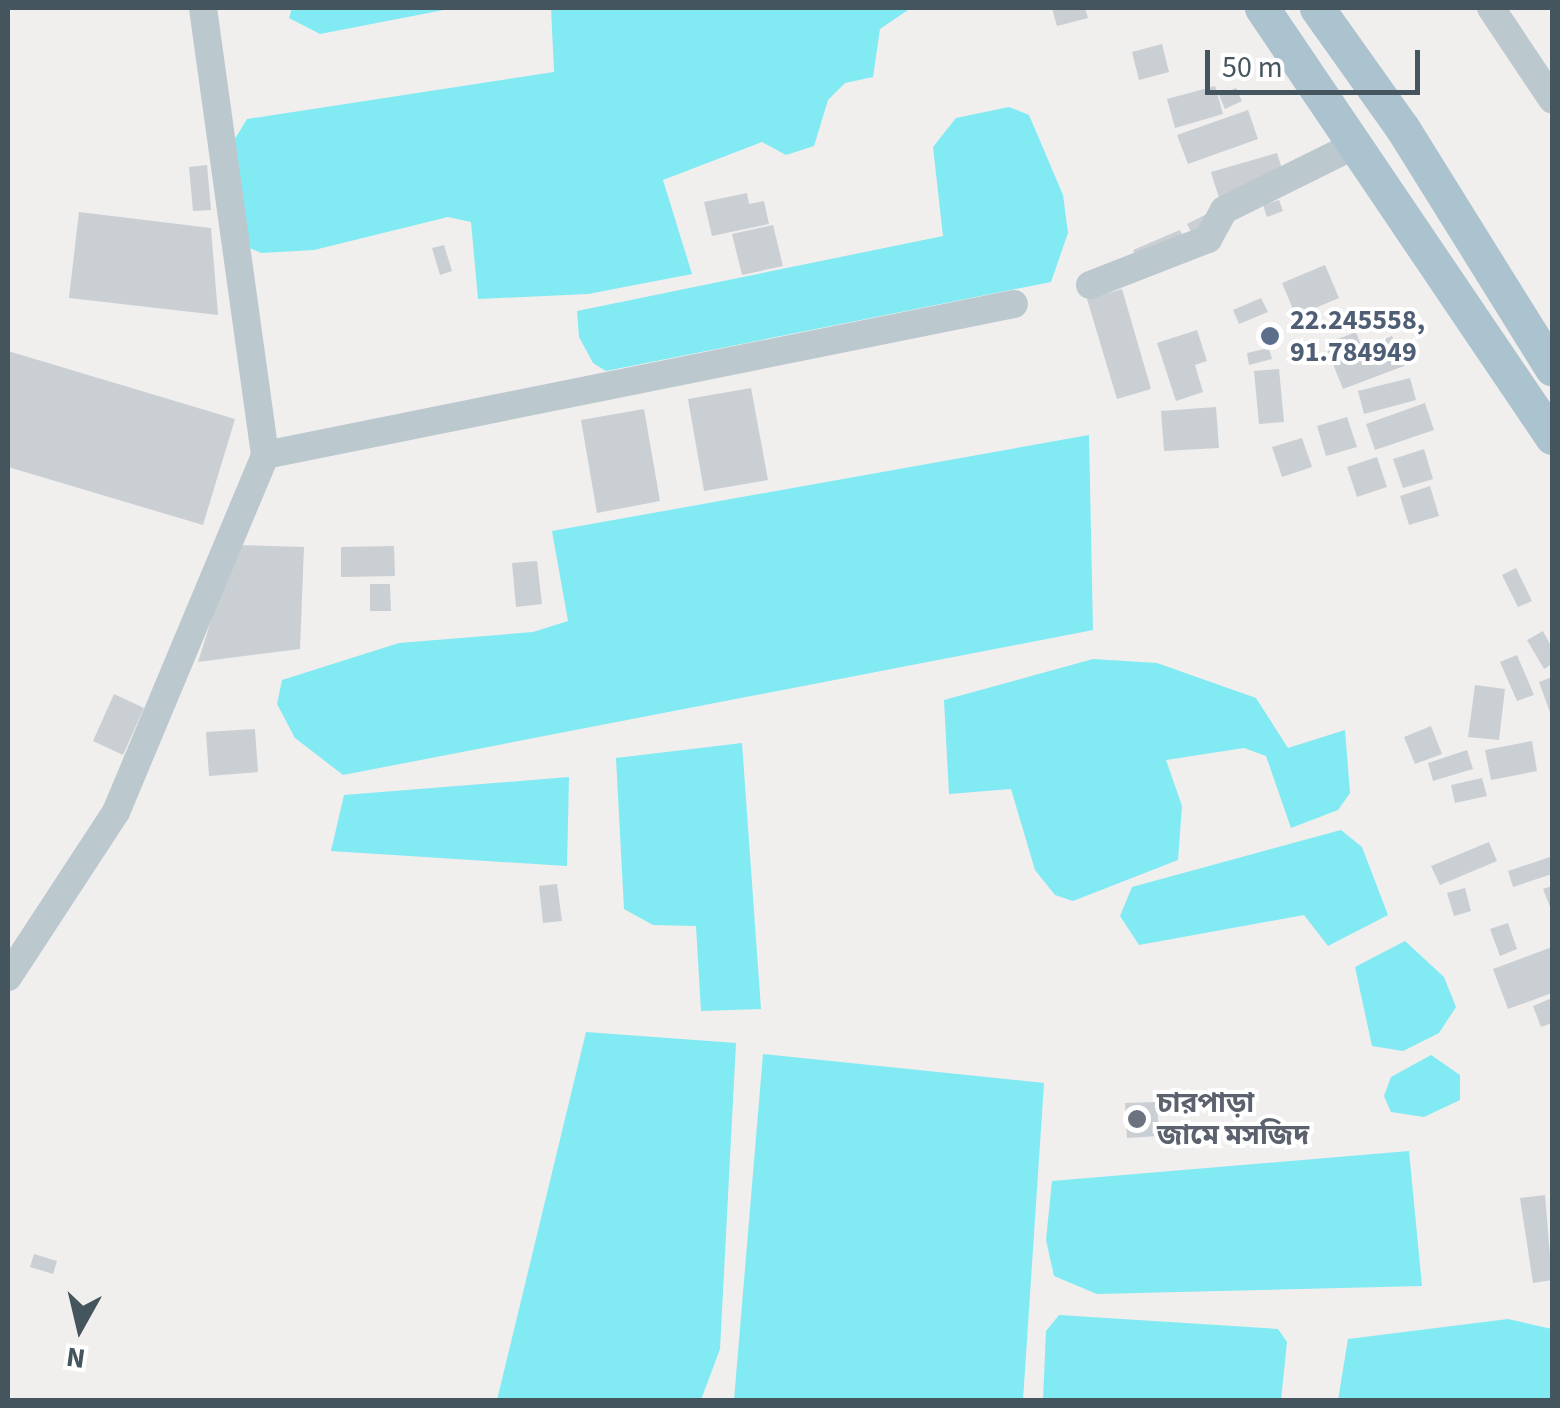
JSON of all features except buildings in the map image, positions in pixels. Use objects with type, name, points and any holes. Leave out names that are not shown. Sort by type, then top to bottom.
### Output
[{"type":"main road","points":[[1262,8],[1552,436]]},
{"type":"main road","points":[[1317,8],[1403,129],[1552,368]]},
{"type":"street","points":[[8,977],[116,812],[265,455],[204,8]]},
{"type":"street","points":[[1490,8],[1552,99]]},
{"type":"street","points":[[1090,285],[1208,239],[1224,210],[1354,146]]},
{"type":"street","points":[[265,455],[1014,304]]},
{"type":"water","points":[[292,8],[454,8],[320,34],[289,18]]},
{"type":"water","points":[[551,8],[911,8],[880,29],[873,77],[845,83],[828,100],[814,146],[786,155],[762,142],[663,180],[692,274],[588,294],[478,299],[471,222],[448,217],[314,250],[261,253],[241,244],[233,142],[247,119],[554,72]]},
{"type":"water","points":[[1009,107],[1029,115],[1063,195],[1068,233],[1051,282],[606,371],[593,363],[579,337],[577,311],[943,236],[933,147],[956,118]]},
{"type":"water","points":[[1089,435],[1093,630],[343,775],[295,738],[277,704],[282,680],[399,643],[533,632],[568,621],[552,531]]},
{"type":"water","points":[[1093,659],[1157,663],[1256,698],[1288,748],[1345,730],[1350,793],[1338,810],[1291,828],[1266,756],[1244,748],[1166,760],[1182,806],[1178,860],[1073,901],[1055,895],[1035,870],[1011,789],[949,794],[944,700]]},
{"type":"water","points":[[742,743],[761,1009],[701,1011],[696,926],[653,925],[624,909],[616,758]]},
{"type":"water","points":[[569,777],[567,866],[331,851],[344,795]]},
{"type":"water","points":[[1341,830],[1362,847],[1388,915],[1328,946],[1304,915],[1139,945],[1120,916],[1132,887]]},
{"type":"water","points":[[1405,941],[1444,977],[1456,1007],[1439,1033],[1403,1051],[1372,1046],[1355,967]]},
{"type":"water","points":[[586,1032],[736,1043],[720,1349],[701,1400],[497,1400]]},
{"type":"water","points":[[763,1054],[1044,1083],[1023,1400],[734,1400]]},
{"type":"water","points":[[1431,1055],[1460,1075],[1460,1100],[1424,1117],[1391,1112],[1384,1096],[1391,1077]]},
{"type":"water","points":[[1409,1151],[1422,1286],[1097,1294],[1054,1276],[1046,1240],[1052,1181]]},
{"type":"water","points":[[1059,1315],[1278,1329],[1287,1342],[1281,1400],[1043,1400],[1046,1331]]},
{"type":"water","points":[[1508,1319],[1552,1329],[1552,1400],[1338,1400],[1348,1339]]},
{"type":"place","name":"22.245558, 91.784949","points":[[1270,336]]},
{"type":"place","name":"চারপাড়া জামে মসজিদ","points":[[1137,1119]]}]
